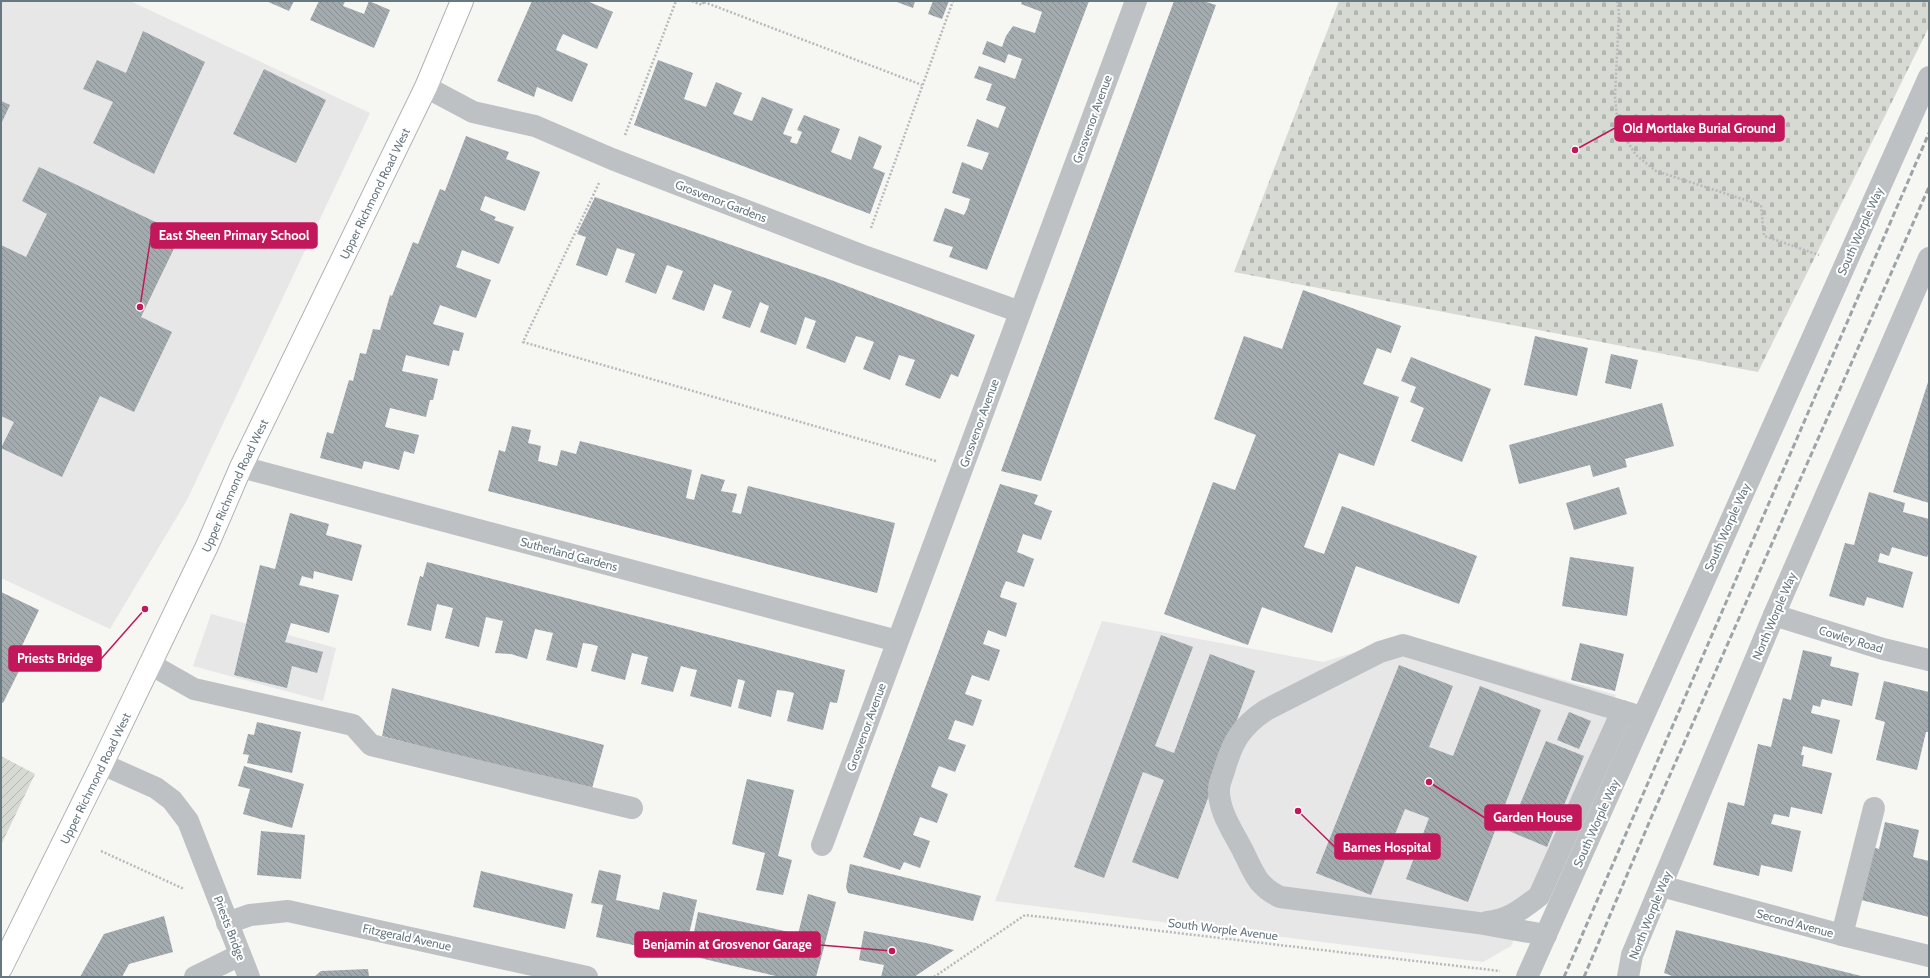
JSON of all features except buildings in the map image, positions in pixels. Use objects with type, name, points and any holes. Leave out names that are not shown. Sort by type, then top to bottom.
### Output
[{"type":"highway","name":"Upper Richmond Road West","points":[[1,968],[102,764],[207,546],[241,467],[426,87],[462,1]]},
{"type":"street","name":"Grosvenor Avenue","points":[[822,845],[1136,1]]},
{"type":"street","name":"South Worple Way","points":[[1528,976],[1546,935],[1632,714],[1845,263],[1929,77]]},
{"type":"street","name":"Grosvenor Gardens","points":[[426,87],[473,112],[535,126],[612,159],[861,255],[1020,312]]},
{"type":"street","name":"North Worple Way","points":[[1628,977],[1632,954],[1774,615],[1929,258]]},
{"type":"street","name":"Sutherland Gardens","points":[[241,467],[897,641]]},
{"type":"street","name":"Cowley Road","points":[[1774,615],[1883,648],[1929,660]]},
{"type":"street","points":[[1478,923],[1500,921],[1517,913],[1538,896],[1632,714],[1403,645],[1380,652],[1266,710],[1250,720],[1237,737],[1229,753],[1219,789],[1225,817],[1259,882],[1267,891],[1280,897],[1478,923],[1546,935]]},
{"type":"street","points":[[150,664],[194,689],[353,725],[371,745],[632,808]]},
{"type":"street","name":"Priests Bridge","points":[[102,764],[156,788],[172,800],[188,821],[249,977]]},
{"type":"street","points":[[1842,935],[1874,808]]},
{"type":"street","name":"Second Avenue","points":[[1661,886],[1842,935],[1929,956]]},
{"type":"street","name":"Fitzgerald Avenue","points":[[227,923],[250,915],[288,911],[588,977]]},
{"type":"street","points":[[195,977],[240,955]]},
{"type":"path","points":[[676,1],[627,133],[612,159],[523,342],[962,469]]},
{"type":"path","points":[[692,1],[702,5],[704,2],[922,85]]},
{"type":"path","points":[[861,255],[953,1]]},
{"type":"path","points":[[1617,1],[1619,13],[1615,97],[1618,128],[1636,155],[1656,171],[1761,205],[1764,236],[1845,263]]},
{"type":"path","points":[[101,850],[194,894],[215,892]]},
{"type":"path","name":"South Worple Avenue","points":[[934,977],[1025,915],[1528,976]]},
{"type":"shaded area","points":[[1,1],[130,1],[370,113],[187,500],[110,629],[1,578]]},
{"type":"shaded area","points":[[211,614],[336,648],[323,701],[193,666]]},
{"type":"shaded area","points":[[1102,621],[1323,662],[1409,636],[1616,695],[1511,946],[1483,962],[995,901]]},
{"type":"green space","points":[[1339,1],[1929,1],[1929,27],[1758,372],[1234,272]]},
{"type":"green space","points":[[1,756],[35,774],[1,845]]},
{"type":"railway","points":[[1564,977],[1929,133]]},
{"type":"railway","points":[[1584,977],[1651,818],[1929,187]]},
{"type":"place","name":"Old Mortlake Burial Ground","points":[[1575,150]]},
{"type":"place","name":"East Sheen Primary School","points":[[140,307]]},
{"type":"place","name":"Priests Bridge","points":[[145,609]]},
{"type":"place","name":"Garden House","points":[[1429,782]]},
{"type":"place","name":"Barnes Hospital","points":[[1298,811]]},
{"type":"place","name":"Benjamin at Grosvenor Garage","points":[[892,951]]}]
